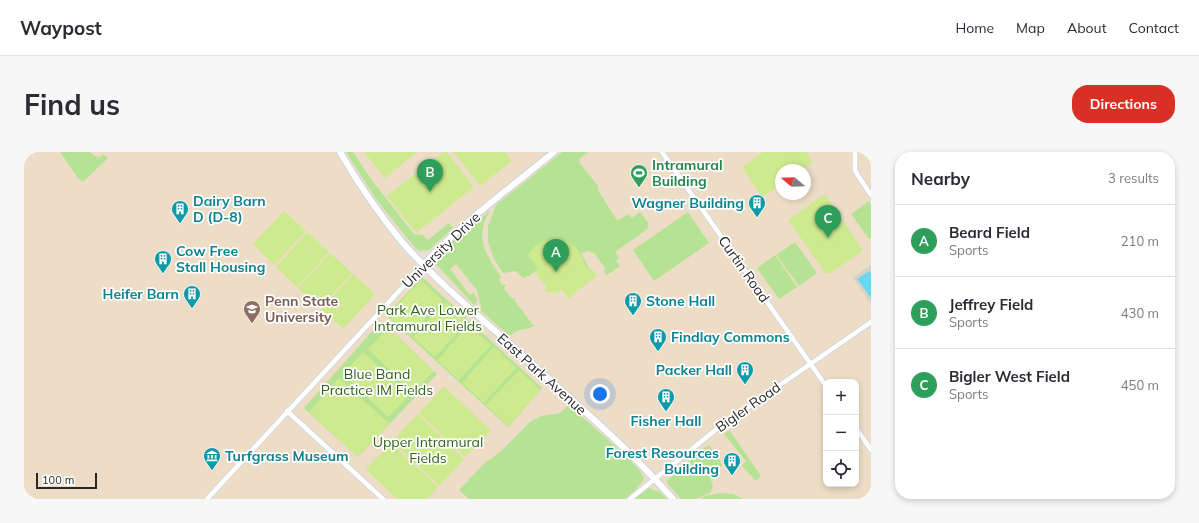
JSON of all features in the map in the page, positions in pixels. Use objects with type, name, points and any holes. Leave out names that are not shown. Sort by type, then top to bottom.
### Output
[{"type":"main road","name":"East Park Avenue","points":[[340,152],[380,213],[404,243],[424,264],[473,312],[622,446],[673,499]]},
{"type":"main road","name":"University Drive","points":[[424,264],[443,244],[471,219],[554,152]]},
{"type":"street","name":"Curtin Road","points":[[662,152],[823,382]]},
{"type":"street","points":[[855,152],[855,170],[871,195]]},
{"type":"street","name":"University Drive","points":[[207,499],[424,264]]},
{"type":"street","name":"Bigler Road","points":[[630,499],[718,428],[871,322]]},
{"type":"street","points":[[287,411],[383,499]]},
{"type":"street","points":[[859,432],[871,450]]},
{"type":"shaded area","name":"Penn State University","points":[[24,152],[336,152],[364,197],[399,246],[411,260],[620,449],[669,499],[24,499]]},
{"type":"shaded area","points":[[343,152],[549,152],[455,228],[430,251],[423,253],[413,250],[391,223],[369,193]]},
{"type":"shaded area","points":[[559,152],[871,152],[871,499],[677,499],[651,469],[620,440],[469,305],[438,271],[434,260],[436,256],[455,237]]},
{"type":"shaded area","points":[[870,265],[871,274],[869,271],[857,279],[871,298],[871,304],[853,278],[866,268],[867,269]]},
{"type":"green space","points":[[60,152],[90,152],[95,156],[100,157],[103,154],[108,158],[83,182],[78,178]]},
{"type":"green space","points":[[346,152],[353,152],[371,179],[414,234],[423,235],[428,240],[449,223],[453,228],[429,250],[420,251],[416,249],[376,199]]},
{"type":"green space","points":[[364,152],[417,152],[385,178]]},
{"type":"green space","points":[[443,152],[447,152],[474,187],[416,233],[387,196]]},
{"type":"green space","points":[[454,152],[505,152],[512,161],[480,186]]},
{"type":"green space","points":[[562,152],[589,152],[579,159],[579,162],[598,186],[598,190],[616,219],[619,220],[628,214],[632,218],[640,212],[649,224],[647,225],[649,228],[615,252],[619,258],[616,261],[620,266],[607,275],[604,271],[605,268],[595,254],[589,251],[581,253],[590,270],[534,272],[526,278],[523,278],[516,271],[503,273],[494,259],[488,242],[488,226],[496,205]]},
{"type":"green space","points":[[763,152],[806,152],[813,162],[810,164],[775,164],[775,188],[762,197],[742,167]]},
{"type":"green space","points":[[823,195],[826,196],[862,249],[861,252],[830,273],[825,273],[789,221]]},
{"type":"green space","points":[[869,201],[871,204],[871,238],[869,239],[851,214]]},
{"type":"green space","points":[[491,210],[485,221],[482,235],[487,254],[501,277],[499,280],[502,285],[506,285],[504,288],[512,299],[516,297],[514,300],[533,325],[536,325],[517,331],[511,335],[508,335],[480,310],[481,303],[477,290],[456,264],[450,269],[470,295],[474,293],[477,300],[475,306],[436,264],[437,257],[443,249]]},
{"type":"green space","points":[[284,211],[306,231],[274,265],[253,244]]},
{"type":"green space","points":[[688,212],[709,243],[654,281],[633,250]]},
{"type":"green space","points":[[307,232],[329,252],[297,287],[276,267]]},
{"type":"green space","points":[[557,239],[565,241],[575,247],[585,265],[589,270],[592,269],[597,276],[569,299],[561,289],[558,293],[546,292],[546,286],[534,272],[538,269],[528,255],[540,243]]},
{"type":"green space","points":[[795,242],[817,273],[799,286],[776,255]]},
{"type":"green space","points":[[330,253],[352,273],[320,308],[298,288]]},
{"type":"green space","points":[[775,255],[797,287],[779,299],[757,268]]},
{"type":"green space","points":[[353,274],[375,294],[343,329],[321,309]]},
{"type":"green space","name":"Park Ave Lower Intramural Fields","points":[[422,277],[542,388],[508,427],[386,315]]},
{"type":"green space","points":[[421,280],[442,300],[410,335],[388,315]]},
{"type":"green space","points":[[446,302],[468,322],[435,357],[413,337]]},
{"type":"green space","name":"Blue Band Practice IM Fields","points":[[381,321],[437,374],[358,457],[304,408]]},
{"type":"green space","points":[[469,325],[491,345],[459,380],[437,360]]},
{"type":"green space","points":[[388,328],[434,371],[413,392],[368,349]]},
{"type":"green space","points":[[494,347],[516,368],[484,403],[462,383]]},
{"type":"green space","points":[[363,352],[409,395],[388,417],[343,374]]},
{"type":"green space","points":[[519,370],[540,390],[508,426],[486,405]]},
{"type":"green space","points":[[339,378],[389,424],[358,457],[309,412]]},
{"type":"green space","points":[[444,386],[491,431],[465,457],[419,413]]},
{"type":"green space","points":[[569,405],[624,454],[640,471],[644,478],[636,490],[625,499],[469,499],[459,490],[483,465],[501,451],[531,421],[541,416],[560,413]]},
{"type":"green space","name":"Upper Intramural Fields","points":[[418,414],[464,459],[439,486],[392,441]]},
{"type":"green space","points":[[730,431],[761,476],[756,481],[742,466],[746,461],[724,434]]},
{"type":"green space","points":[[391,443],[438,487],[427,499],[397,499],[366,469]]},
{"type":"green space","points":[[709,445],[721,461],[720,462],[722,465],[710,478],[713,485],[711,492],[696,499],[681,499],[667,483],[667,481]]},
{"type":"green space","points":[[649,488],[658,490],[667,499],[634,499]]},
{"type":"green space","points":[[720,493],[733,494],[743,499],[699,499],[708,495]]},
{"type":"water","points":[[869,271],[871,274],[871,298],[857,279]]},
{"type":"place","name":"Intramural Building","points":[[639,188]]},
{"type":"place","name":"Jeffrey Field","points":[[430,192]]},
{"type":"place","name":"Wagner Building","points":[[757,218]]},
{"type":"place","name":"Dairy Barn D (D-8)","points":[[180,224]]},
{"type":"place","name":"Bigler West Field","points":[[828,238]]},
{"type":"place","name":"Beard Field","points":[[556,272]]},
{"type":"place","name":"Cow Free Stall Housing","points":[[163,274]]},
{"type":"place","name":"Heifer Barn","points":[[192,309]]},
{"type":"place","name":"Stone Hall","points":[[633,316]]},
{"type":"place","name":"Penn State University","points":[[252,324]]},
{"type":"place","name":"Findlay Commons","points":[[658,352]]},
{"type":"place","name":"Packer Hall","points":[[745,385]]},
{"type":"place","name":"Fisher Hall","points":[[666,412]]},
{"type":"place","name":"Turfgrass Museum","points":[[212,471]]},
{"type":"place","name":"Forest Resources Building","points":[[732,476]]}]
